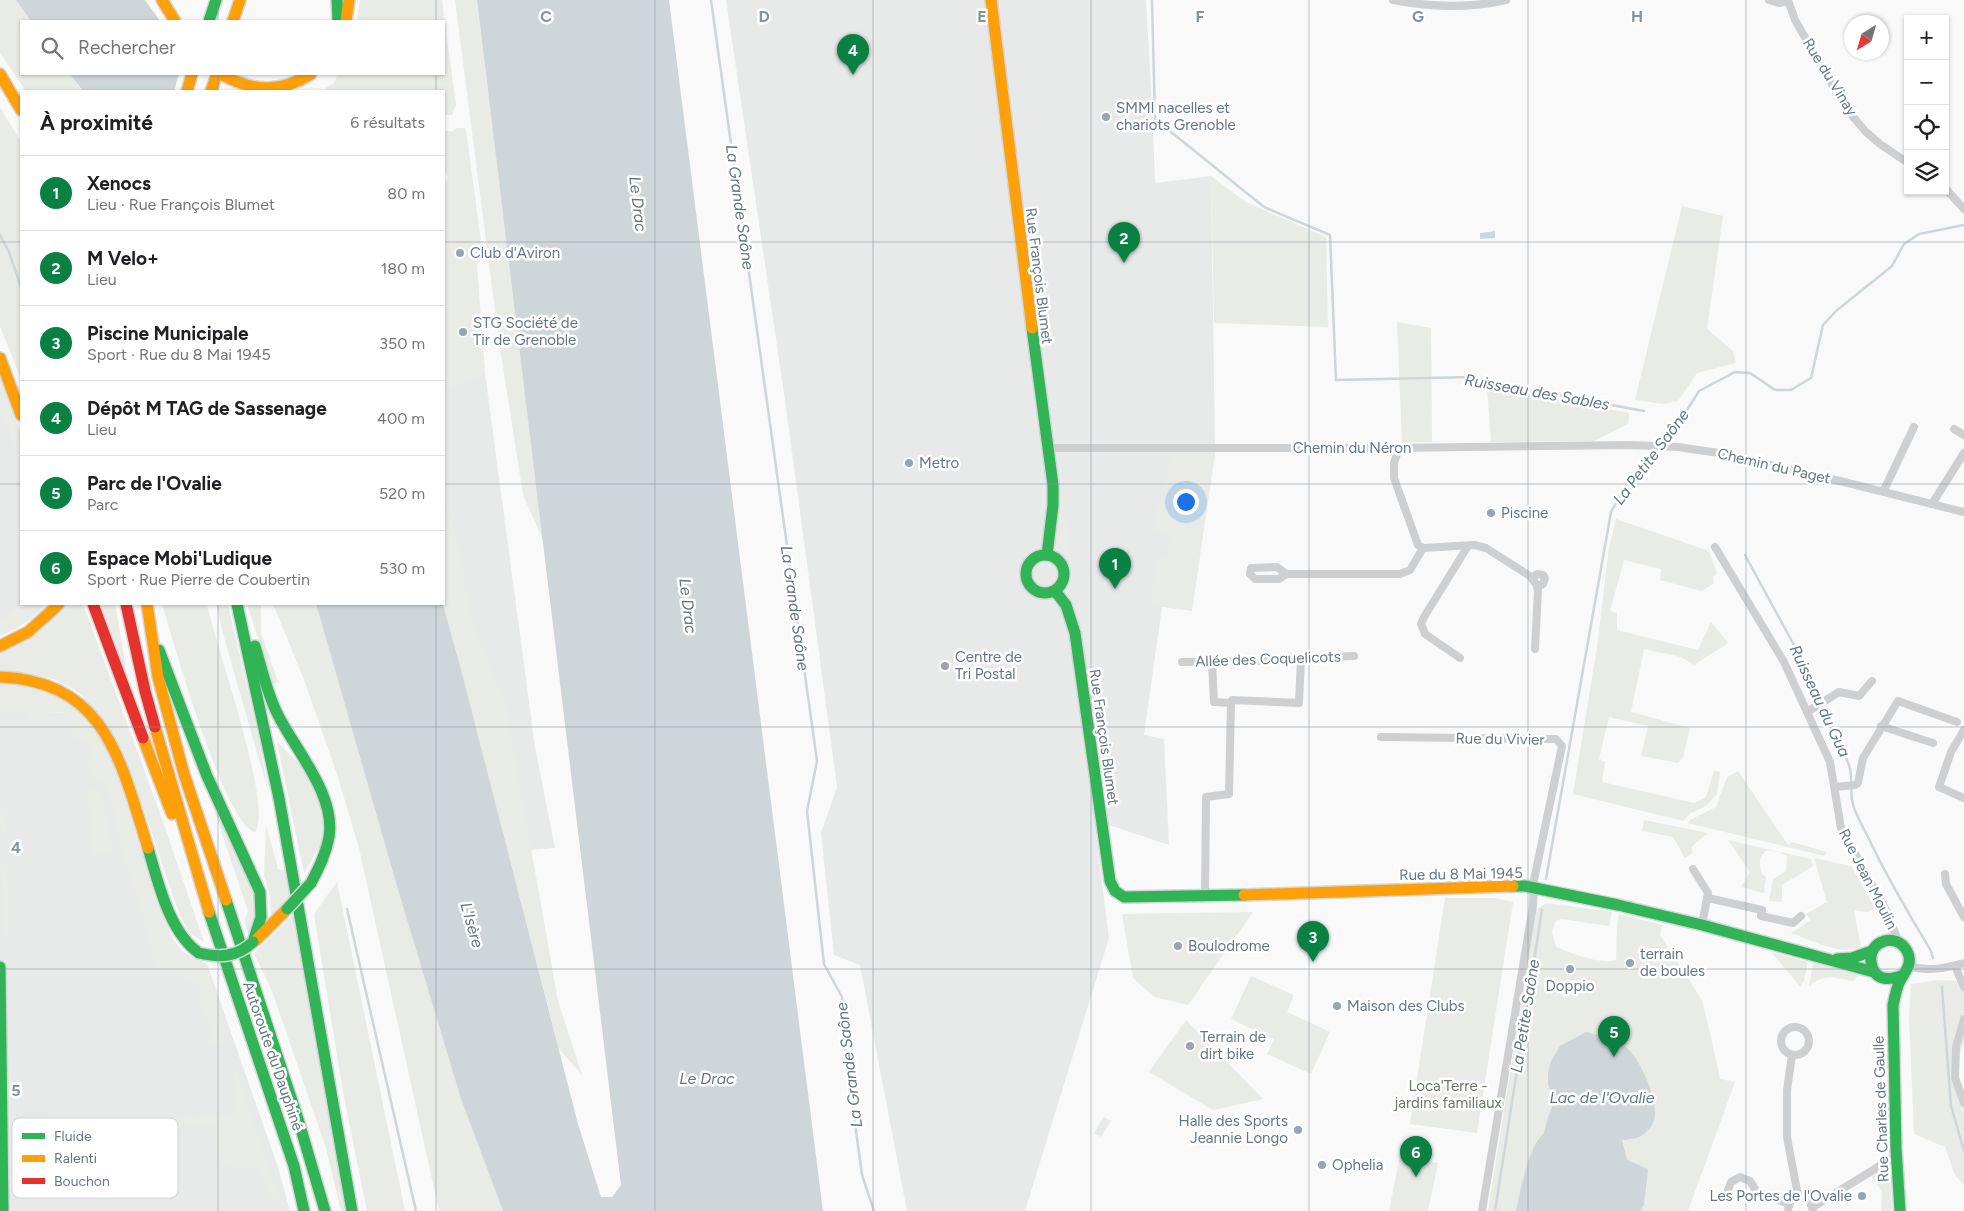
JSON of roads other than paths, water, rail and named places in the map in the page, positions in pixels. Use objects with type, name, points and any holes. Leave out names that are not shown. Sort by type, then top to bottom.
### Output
[{"type":"main road","points":[[162,0],[175,20]]},
{"type":"main road","points":[[209,20],[216,0]]},
{"type":"main road","points":[[337,0],[338,20]]},
{"type":"main road","points":[[346,20],[349,0]]},
{"type":"main road","name":"Rue François Blumet","points":[[991,0],[997,64],[1046,448],[1053,485],[1053,505],[1046,555]]},
{"type":"main road","points":[[233,20],[240,3]]},
{"type":"main road","points":[[0,74],[20,108]]},
{"type":"main road","points":[[187,90],[192,75]]},
{"type":"main road","points":[[211,90],[219,75]]},
{"type":"main road","points":[[221,75],[240,84],[260,89],[281,88],[309,75]]},
{"type":"main road","points":[[0,358],[20,412]]},
{"type":"main road","points":[[1046,555],[1058,560],[1064,572],[1062,583],[1055,591],[1044,594],[1033,590],[1026,581],[1026,569],[1028,564],[1036,557],[1046,555]]},
{"type":"main road","name":"Rue François Blumet","points":[[1055,591],[1060,596],[1071,618],[1075,633],[1102,834],[1110,880],[1115,891]]},
{"type":"main road","points":[[0,646],[28,632],[58,605]]},
{"type":"main road","points":[[92,605],[208,911]]},
{"type":"main road","points":[[126,605],[145,692],[208,911]]},
{"type":"main road","points":[[147,605],[154,639],[158,677],[184,774],[289,1090],[325,1211]]},
{"type":"main road","points":[[0,677],[32,679],[49,685],[75,700],[97,721],[116,753],[177,930],[189,946],[199,953],[215,957],[232,956],[246,950],[269,929],[311,883],[320,868],[331,833],[328,808],[317,782],[286,731],[269,697],[239,605]]},
{"type":"main road","points":[[239,605],[279,798],[352,1211]]},
{"type":"main road","points":[[154,639],[174,682],[207,777],[260,892],[263,904],[262,921],[253,942]]},
{"type":"main road","name":"Rue du 8 Mai 1945","points":[[1115,891],[1124,897],[1136,898],[1496,885],[1525,886],[1702,925],[1877,974]]},
{"type":"main road","name":"Autoroute du Dauphiné","points":[[208,911],[294,1166],[304,1211]]},
{"type":"main road","points":[[1883,941],[1898,941],[1906,949],[1910,960],[1906,970],[1892,980],[1877,974],[1870,962],[1872,951],[1876,946],[1883,941]]},
{"type":"main road","name":"Rue du 8 Mai 1945","points":[[1830,960],[1852,958],[1872,951]]},
{"type":"main road","points":[[0,968],[3,1211]]},
{"type":"main road","name":"Rue Charles de Gaulle","points":[[1900,1211],[1893,1006],[1896,989],[1906,970]]},
{"type":"main road","name":"Rue Charles de Gaulle","points":[[1877,974],[1893,1006]]},
{"type":"street","points":[[1393,0],[1465,7],[1506,0]]},
{"type":"street","points":[[1770,0],[1779,4],[1788,0]]},
{"type":"street","name":"Rue du Vinay","points":[[1788,0],[1795,20],[1845,106],[1865,131],[1880,144],[1904,159]]},
{"type":"street","points":[[1949,192],[1964,209]]},
{"type":"street","points":[[1883,492],[1914,427]]},
{"type":"street","points":[[1954,429],[1964,435]]},
{"type":"street","name":"Chemin du Néron","points":[[1046,448],[1660,446]]},
{"type":"street","name":"Chemin du Paget","points":[[1660,446],[1719,453],[1964,512]]},
{"type":"street","points":[[1399,448],[1394,463],[1394,478],[1418,545],[1423,548],[1468,546],[1486,548],[1532,578],[1537,587],[1535,649]]},
{"type":"street","points":[[1932,504],[1964,453]]},
{"type":"street","points":[[1460,658],[1425,634],[1422,630],[1422,624],[1424,617],[1468,546]]},
{"type":"street","name":"Rue Jean Moulin","points":[[1715,547],[1784,662],[1830,762],[1841,828],[1888,914],[1898,941]]},
{"type":"street","points":[[1286,574],[1400,574],[1410,570],[1423,548]]},
{"type":"street","name":"Allée des Coquelicots","points":[[1182,662],[1297,660],[1301,658],[1354,656]]},
{"type":"street","points":[[1212,662],[1214,702],[1231,703],[1232,700],[1300,704],[1301,658]]},
{"type":"street","points":[[1807,712],[1839,692],[1859,696],[1872,681]]},
{"type":"street","points":[[1835,787],[1858,783],[1864,758],[1881,726],[1898,702],[1957,722]]},
{"type":"street","points":[[1205,897],[1206,797],[1229,794],[1231,703]]},
{"type":"street","points":[[1881,726],[1933,743]]},
{"type":"street","points":[[1964,730],[1951,752],[1938,787],[1964,798]]},
{"type":"street","name":"Rue du Vivier","points":[[1381,737],[1556,739],[1562,746],[1534,880],[1535,888]]},
{"type":"street","points":[[1694,869],[1708,893],[1702,925]]},
{"type":"street","points":[[1945,874],[1946,884],[1964,915]]},
{"type":"street","points":[[1482,1211],[1535,888]]},
{"type":"street","points":[[1708,898],[1762,910],[1761,916],[1792,923],[1801,916]]},
{"type":"street","points":[[1906,970],[1964,964]]},
{"type":"street","points":[[1955,966],[1964,987]]},
{"type":"street","points":[[1964,1020],[1956,1047],[1955,1078],[1964,1103]]},
{"type":"street","points":[[1792,1056],[1787,1090],[1787,1136],[1798,1196]]},
{"type":"street","points":[[1727,1192],[1731,1182],[1740,1177],[1750,1181],[1757,1192],[1788,1207],[1792,1199],[1798,1196],[1810,1200],[1813,1209],[1891,1159],[1897,1159]]},
{"type":"water","points":[[16,0],[145,0],[159,20],[30,20]]},
{"type":"water","name":"Le Drac","points":[[477,0],[669,0],[823,1211],[503,1211],[461,1099],[396,883],[316,605],[443,605],[578,1124],[601,1197],[612,1197],[621,1185]]},
{"type":"water","points":[[71,75],[199,75],[210,90],[82,90]]},
{"type":"water","points":[[1495,231],[1495,238],[1480,239],[1480,233]]},
{"type":"water","name":"Lac de l'Ovalie","points":[[1586,1032],[1621,1044],[1629,1050],[1634,1055],[1647,1080],[1655,1107],[1653,1124],[1647,1132],[1639,1137],[1622,1140],[1627,1160],[1648,1169],[1644,1205],[1640,1211],[1516,1211],[1529,1158],[1538,1139],[1544,1133],[1554,1102],[1548,1084],[1551,1061],[1560,1046]]},
{"type":"waterway","name":"La Grande Saône","points":[[711,0],[817,761],[807,811],[824,964],[842,997],[844,1041],[862,1175],[874,1211]]},
{"type":"waterway","name":"Ruisseau des Sables","points":[[1152,0],[1155,119],[1264,207],[1330,235],[1336,380],[1473,377],[1496,384],[1644,411]]},
{"type":"waterway","name":"La Petite Saône","points":[[1662,443],[1675,429],[1699,391],[1735,372],[1750,373],[1775,390],[1791,390],[1811,378],[1823,325],[1836,311],[1892,266],[1904,244],[1919,234],[1964,225]]},
{"type":"waterway","points":[[0,235],[9,252],[20,284]]},
{"type":"waterway","name":"La Petite Saône","points":[[1546,879],[1611,512],[1626,485],[1659,448]]},
{"type":"waterway","name":"Ruisseau du Gua","points":[[1745,555],[1795,647],[1847,760],[1851,774],[1852,800],[1857,816],[1891,882],[1931,951],[1933,958]]},
{"type":"waterway","points":[[347,909],[416,1211]]},
{"type":"waterway","name":"La Petite Saône","points":[[1495,1211],[1542,910]]},
{"type":"waterway","name":"Ruisseau du Gua","points":[[1942,987],[1951,1106],[1964,1151]]},
{"type":"place","name":"Dépôt M TAG de Sassenage","points":[[853,75]]},
{"type":"place","name":"SMMI nacelles et chariots Grenoble","points":[[1106,117]]},
{"type":"place","name":"Club d'Aviron","points":[[460,253]]},
{"type":"place","name":"M Velo+","points":[[1124,263]]},
{"type":"place","name":"STG Société de Tir de Grenoble","points":[[463,332]]},
{"type":"place","name":"Metro","points":[[909,463]]},
{"type":"place","name":"Piscine","points":[[1491,513]]},
{"type":"place","name":"Xenocs","points":[[1115,589]]},
{"type":"place","name":"Centre de Tri Postal","points":[[945,666]]},
{"type":"place","name":"Boulodrome","points":[[1178,946]]},
{"type":"place","name":"Piscine Municipale","points":[[1313,962]]},
{"type":"place","name":"terrain de boules","points":[[1630,963]]},
{"type":"place","name":"Doppio","points":[[1570,969]]},
{"type":"place","name":"Maison des Clubs","points":[[1337,1006]]},
{"type":"place","name":"Terrain de dirt bike","points":[[1190,1046]]},
{"type":"place","name":"Parc de l'Ovalie","points":[[1614,1057]]},
{"type":"place","name":"Halle des Sports Jeannie Longo","points":[[1298,1130]]},
{"type":"place","name":"Ophelia","points":[[1322,1165]]},
{"type":"place","name":"Espace Mobi'Ludique","points":[[1416,1177]]},
{"type":"place","name":"Les Portes de l'Ovalie","points":[[1862,1196]]},
{"type":"water label","name":"L'Isère","points":[[472,925]]},
{"type":"park label","name":"Loca'Terre - jardins familiaux","points":[[1448,1094]]}]
